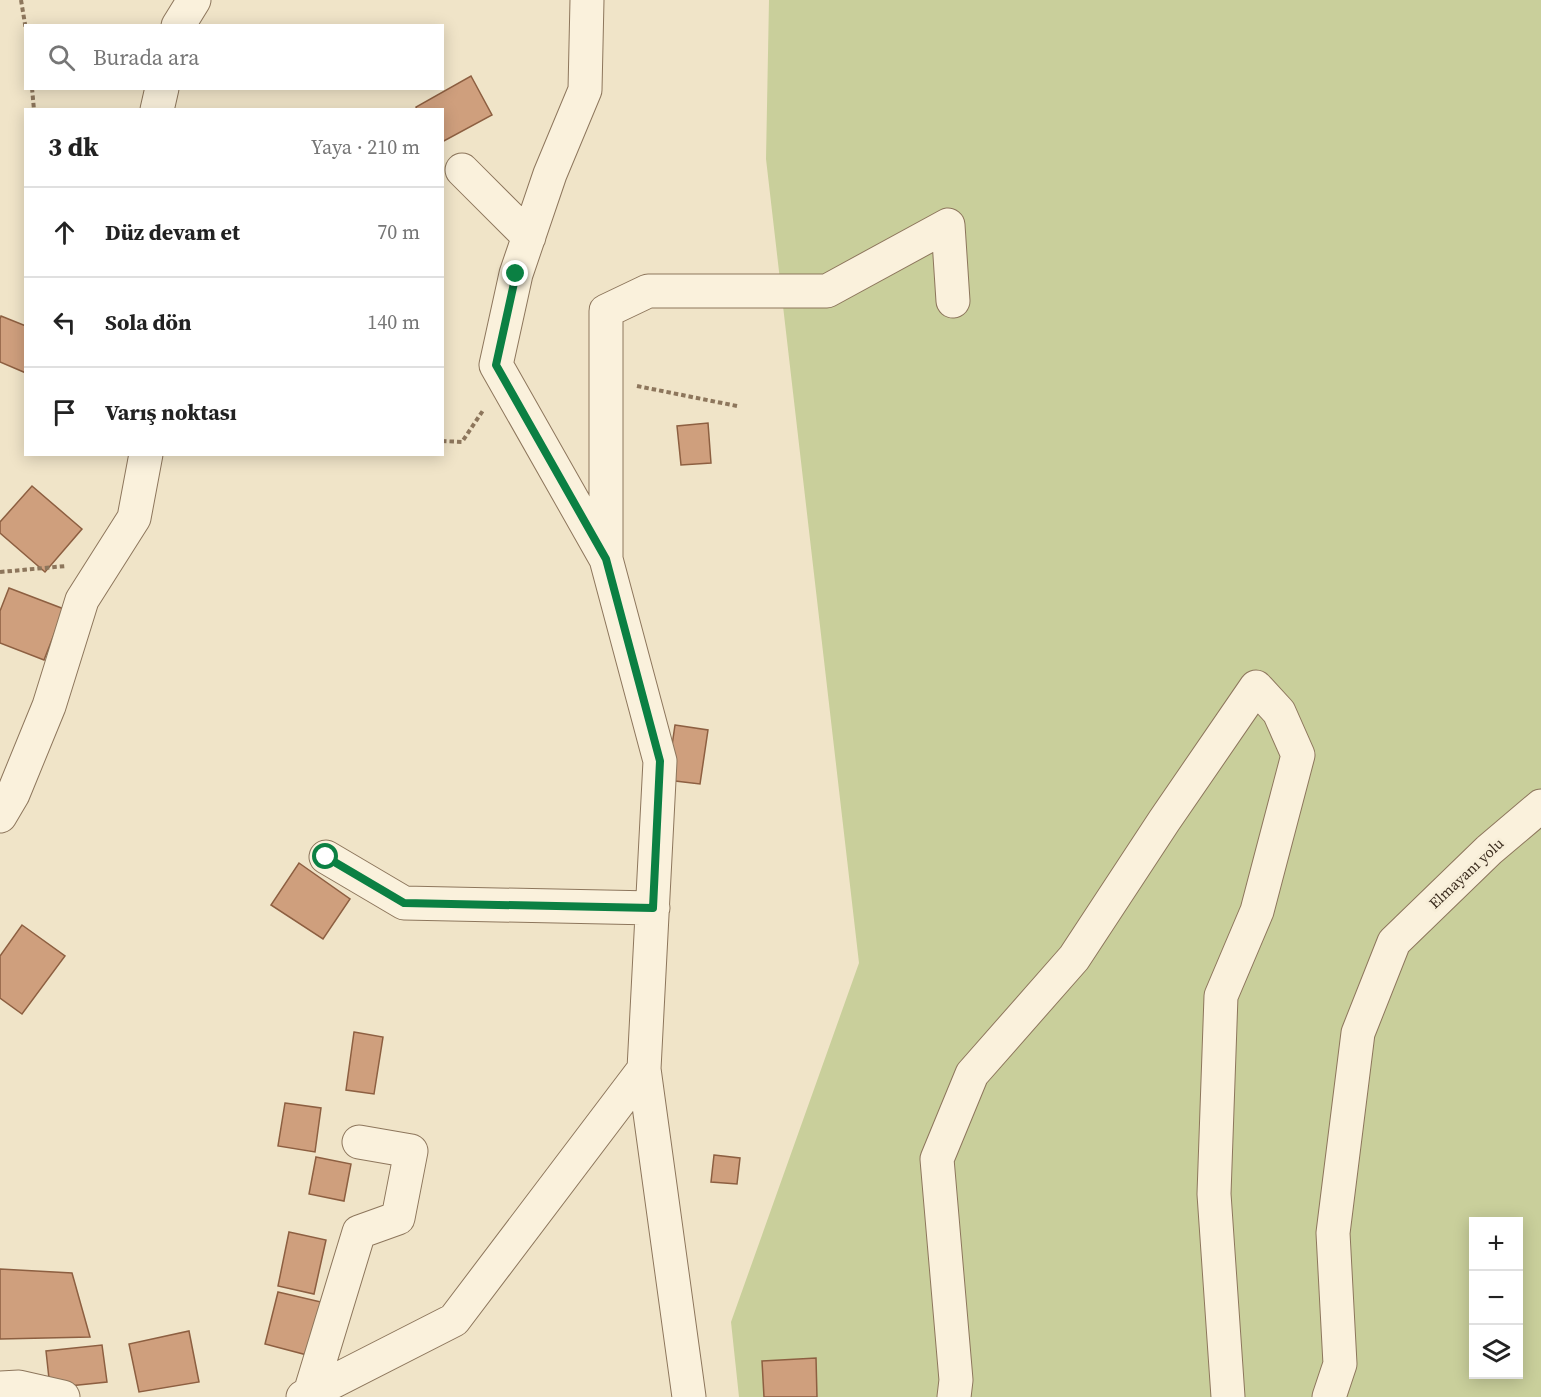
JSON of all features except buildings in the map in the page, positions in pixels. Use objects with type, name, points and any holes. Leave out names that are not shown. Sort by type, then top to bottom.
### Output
[{"type":"street","points":[[179,24],[194,0]]},
{"type":"street","points":[[587,0],[585,90],[550,174],[516,274],[496,365],[606,559],[660,761],[644,1069],[689,1397]]},
{"type":"street","points":[[157,108],[162,90]]},
{"type":"street","points":[[462,170],[529,237]]},
{"type":"street","points":[[606,559],[606,311],[648,291],[827,291],[948,225],[952,301]]},
{"type":"street","points":[[0,816],[14,794],[49,706],[82,600],[134,518],[146,456]]},
{"type":"street","points":[[954,1397],[956,1380],[937,1159],[972,1074],[1074,958],[1256,687],[1280,712],[1298,754],[1257,911],[1221,996],[1214,1194],[1228,1397]]},
{"type":"street","name":"Elmayanı yolu","points":[[1329,1397],[1340,1364],[1333,1233],[1358,1033],[1394,942],[1489,849],[1541,806]]},
{"type":"street","points":[[326,857],[404,903],[653,908]]},
{"type":"street","points":[[306,1395],[454,1320],[644,1069]]},
{"type":"street","points":[[306,1395],[359,1232],[398,1218],[411,1151],[359,1142]]},
{"type":"street","points":[[13,1391],[63,1397]]},
{"type":"path","points":[[21,0],[25,24]]},
{"type":"path","points":[[32,90],[34,108]]},
{"type":"path","points":[[444,441],[462,442],[503,378]]},
{"type":"path","points":[[606,380],[737,406]]},
{"type":"path","points":[[0,572],[106,563]]},
{"type":"green space","points":[[769,0],[1541,0],[1541,1397],[739,1397],[731,1322],[859,963],[766,159]]},
{"type":"route","points":[[326,857],[404,903],[653,908],[660,761],[606,559],[496,365],[516,274]]}]
